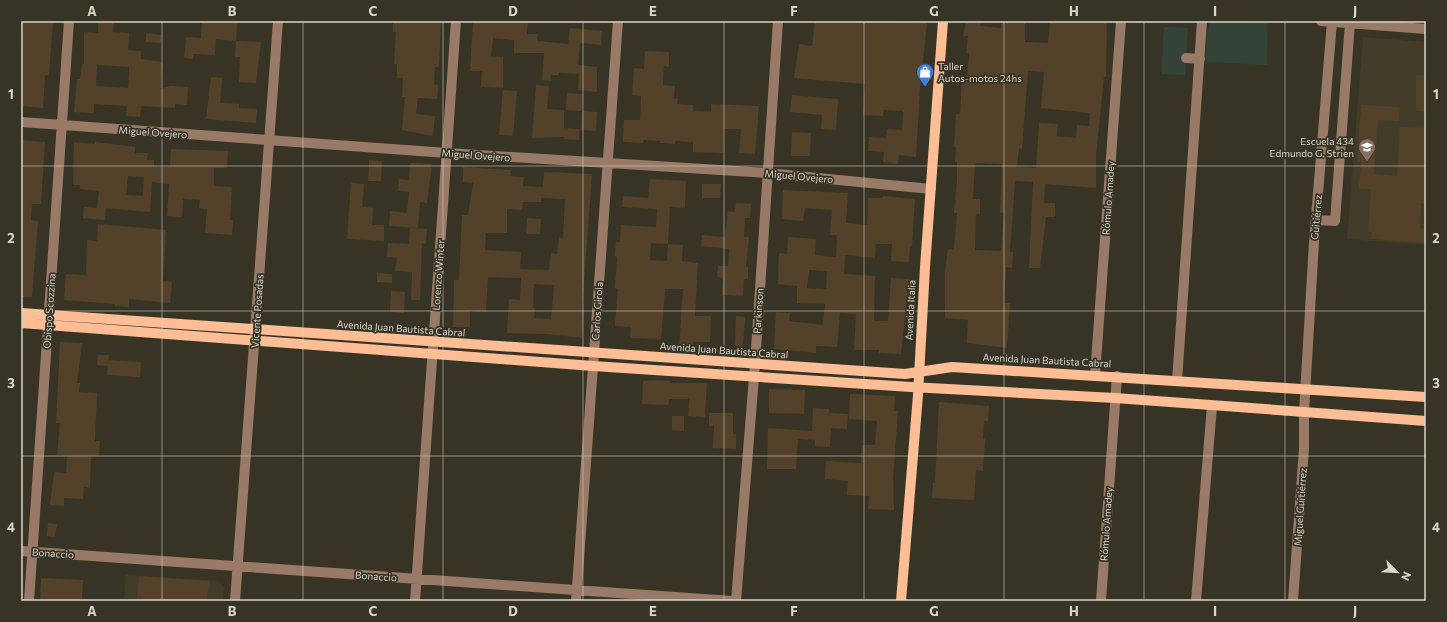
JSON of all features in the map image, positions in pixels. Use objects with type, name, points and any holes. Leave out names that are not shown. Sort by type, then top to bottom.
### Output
[{"type":"main road","name":"Avenida Italia","points":[[901,601],[918,387],[943,21]]},
{"type":"main road","name":"Avenida Juan Bautista Cabral","points":[[21,313],[48,320],[255,341],[753,378],[1115,398],[1426,421]]},
{"type":"main road","name":"Avenida Juan Bautista Cabral","points":[[21,323],[48,320],[256,329],[905,374],[952,367],[1117,376],[1426,397]]},
{"type":"street","name":"Obispo Scozzina","points":[[29,601],[69,21]]},
{"type":"street","name":"Vicente Posadas","points":[[235,601],[278,21]]},
{"type":"street","name":"Lorenzo Winter","points":[[415,601],[456,21]]},
{"type":"street","name":"Carlos Girola","points":[[576,601],[618,21]]},
{"type":"street","name":"Parkinson","points":[[736,601],[755,364],[778,21]]},
{"type":"street","name":"Rómulo Amadey","points":[[1095,375],[1121,21]]},
{"type":"street","points":[[1177,381],[1202,21]]},
{"type":"street","points":[[1321,21],[1426,29]]},
{"type":"street","name":"Guitiérrez","points":[[1304,412],[1316,220],[1332,22]]},
{"type":"street","points":[[1316,220],[1336,221],[1350,23]]},
{"type":"street","points":[[1186,58],[1200,59]]},
{"type":"street","name":"Miguel Ovejero","points":[[21,122],[607,164],[768,173],[931,189]]},
{"type":"street","name":"Rómulo Amadey","points":[[1101,601],[1117,376]]},
{"type":"street","points":[[1196,601],[1212,406]]},
{"type":"street","name":"Miguel Guitiérrez","points":[[1293,601],[1304,448],[1304,412]]},
{"type":"street","name":"Bonaccio","points":[[21,551],[732,601]]},
{"type":"shaded area","points":[[1363,37],[1426,42],[1426,245],[1347,239]]},
{"type":"shaded area","points":[[126,575],[218,581],[224,587],[223,601],[124,601]]},
{"type":"green space","points":[[1209,21],[1268,23],[1267,65],[1205,62]]},
{"type":"green space","points":[[1164,27],[1188,28],[1185,75],[1161,74]]},
{"type":"building","points":[[23,21],[53,21],[49,75],[45,75],[43,108],[21,106]]},
{"type":"building","points":[[98,21],[114,21],[113,32],[129,33],[128,50],[141,51],[141,59],[163,62],[161,89],[170,86],[188,87],[187,105],[175,104],[175,108],[141,106],[140,117],[126,116],[127,106],[94,104],[94,113],[74,112],[77,79],[80,79],[82,64],[84,64],[84,32],[98,33]],"holes":[[[97,65],[129,67],[128,88],[96,86]]]},
{"type":"building","points":[[208,21],[237,21],[236,41],[216,39],[215,55],[194,54],[193,59],[184,58],[186,37],[201,38],[202,22],[208,23]]},
{"type":"building","points":[[393,21],[441,21],[439,67],[435,67],[434,84],[438,85],[437,99],[418,98],[416,114],[435,116],[433,136],[402,130],[405,97],[402,97],[403,78],[397,78],[397,64],[394,64],[396,32],[393,32]]},
{"type":"building","points":[[473,21],[528,21],[527,34],[538,34],[537,41],[568,44],[570,28],[602,31],[601,45],[580,43],[578,65],[597,67],[597,92],[578,90],[579,74],[559,73],[559,75],[551,75],[550,81],[542,80],[544,53],[514,53],[514,40],[493,38],[491,56],[503,57],[503,88],[481,87],[482,71],[470,71]]},
{"type":"building","points":[[815,21],[927,23],[920,89],[916,157],[899,155],[898,164],[883,162],[884,152],[868,151],[869,137],[886,138],[887,129],[902,130],[903,111],[884,110],[883,116],[863,115],[865,84],[794,78],[799,44],[812,46]]},
{"type":"building","points":[[966,21],[981,21],[980,26],[1001,28],[1001,21],[1025,21],[1025,42],[1048,43],[1050,21],[1107,21],[1106,77],[1104,77],[1096,155],[1096,188],[1045,184],[1044,203],[1055,203],[1055,217],[1046,217],[1040,268],[1029,268],[1033,182],[1015,181],[1010,252],[1013,252],[1012,268],[1006,267],[1004,303],[1010,303],[1007,348],[967,343],[968,320],[945,318],[945,272],[948,249],[954,250],[957,213],[954,213],[957,180],[957,162],[955,162],[956,147],[954,147],[956,114],[960,114],[962,79],[967,79],[969,53],[966,53],[968,36],[963,36]],"holes":[[[1028,71],[1044,72],[1041,108],[1090,113],[1089,126],[1077,125],[1076,138],[1057,136],[1058,124],[1039,123],[1036,168],[1017,167],[1019,148],[1022,149]],[[975,163],[1002,164],[1000,213],[1004,213],[1001,251],[975,250],[976,214],[980,214],[980,199],[973,199]]]},
{"type":"building","points":[[146,33],[162,35],[161,43],[146,42]]},
{"type":"building","points":[[236,41],[261,42],[256,83],[239,82],[240,57],[235,57]]},
{"type":"building","points":[[645,51],[669,52],[669,67],[664,66],[663,85],[675,86],[674,98],[678,99],[677,104],[693,105],[693,111],[711,112],[711,104],[759,106],[755,154],[739,153],[741,129],[724,129],[723,153],[693,152],[693,142],[675,141],[675,144],[644,140],[643,143],[623,142],[624,120],[640,120],[641,96],[632,95],[634,68],[644,69]]},
{"type":"building","points":[[1416,75],[1426,75],[1426,112],[1416,111]]},
{"type":"building","points":[[211,77],[222,78],[220,103],[239,104],[239,108],[257,109],[256,123],[206,119]]},
{"type":"building","points":[[536,85],[549,86],[547,109],[564,110],[564,128],[579,129],[579,140],[564,139],[564,137],[532,138]]},
{"type":"building","points":[[503,90],[517,91],[513,136],[499,135]]},
{"type":"building","points":[[567,93],[583,94],[582,111],[566,110]]},
{"type":"building","points":[[792,95],[838,99],[836,130],[821,129],[822,115],[790,112]]},
{"type":"building","points":[[1361,105],[1400,107],[1399,121],[1378,120],[1374,174],[1397,176],[1400,127],[1426,128],[1426,204],[1421,203],[1420,228],[1426,229],[1426,243],[1371,239],[1372,232],[1368,232],[1371,189],[1359,189],[1361,162],[1357,162]]},
{"type":"building","points":[[582,111],[597,112],[596,131],[581,130]]},
{"type":"building","points":[[792,132],[811,133],[810,156],[791,156]]},
{"type":"building","points":[[21,140],[45,142],[41,204],[32,204],[31,220],[38,221],[32,297],[21,297]]},
{"type":"building","points":[[74,142],[95,144],[95,142],[135,147],[135,153],[148,153],[147,160],[154,160],[154,166],[170,167],[171,149],[228,151],[227,168],[214,168],[214,186],[232,187],[230,220],[233,220],[232,235],[205,233],[207,209],[199,208],[200,200],[183,199],[182,217],[167,216],[169,184],[152,182],[150,212],[106,208],[105,220],[83,218],[84,207],[97,208],[99,191],[80,189],[80,185],[73,185]],"holes":[[[128,176],[144,177],[143,196],[126,195]]]},
{"type":"building","points":[[369,160],[382,161],[381,181],[368,181]]},
{"type":"building","points":[[410,163],[432,164],[427,203],[420,202],[418,228],[389,226],[390,211],[407,213],[409,192],[398,191],[399,179],[409,180]]},
{"type":"building","points":[[463,167],[511,170],[510,176],[524,177],[523,186],[543,187],[544,172],[592,174],[582,310],[584,310],[582,338],[547,334],[507,333],[509,299],[520,300],[521,278],[488,277],[486,312],[470,311],[470,327],[453,327],[454,280],[459,280],[462,215],[468,215],[473,183],[463,182]],"holes":[[[541,198],[565,199],[563,238],[559,237],[557,254],[551,253],[549,270],[520,269],[521,252],[485,250],[486,233],[507,233],[507,209],[522,210],[523,202],[541,202]],[[534,284],[554,285],[551,319],[534,318]]]},
{"type":"building","points":[[650,179],[686,181],[685,208],[670,207],[668,244],[683,245],[682,261],[698,263],[695,316],[711,316],[710,342],[693,342],[693,349],[679,348],[683,289],[665,289],[661,339],[630,338],[631,327],[615,326],[618,289],[615,288],[617,257],[615,256],[616,242],[620,242],[621,225],[656,227],[657,209],[622,207],[623,196],[648,198]],"holes":[[[651,243],[668,244],[667,261],[650,260]]]},
{"type":"building","points":[[351,183],[364,184],[362,207],[373,208],[372,225],[384,225],[384,241],[347,239]]},
{"type":"building","points":[[702,184],[721,184],[720,198],[702,198]]},
{"type":"building","points":[[783,190],[848,193],[846,223],[867,225],[868,198],[883,198],[883,196],[915,199],[912,246],[910,246],[909,262],[891,261],[892,244],[876,244],[875,258],[845,255],[844,274],[875,276],[874,321],[888,321],[891,278],[909,279],[901,354],[879,353],[879,350],[854,350],[856,314],[840,313],[837,347],[816,346],[816,353],[774,349],[776,312],[790,313],[789,321],[823,325],[825,304],[797,303],[797,286],[778,284],[779,253],[787,254],[788,237],[816,239],[815,255],[836,257],[837,235],[830,235],[832,210],[805,208],[803,221],[782,219]],"holes":[[[809,270],[827,271],[826,289],[807,288]]]},
{"type":"building","points":[[736,203],[751,204],[750,218],[745,218],[744,237],[749,237],[746,267],[748,267],[748,279],[744,279],[743,296],[722,295],[723,278],[717,277],[718,266],[728,266],[729,249],[701,246],[702,235],[725,237],[728,211],[735,212]]},
{"type":"building","points":[[527,218],[541,219],[540,234],[526,234]]},
{"type":"building","points":[[98,224],[166,230],[163,281],[172,282],[170,303],[129,299],[129,307],[115,306],[115,304],[64,300],[66,274],[86,275],[87,240],[97,241]]},
{"type":"building","points":[[410,228],[427,229],[426,244],[422,243],[420,300],[411,300],[412,272],[395,271],[397,258],[387,257],[388,243],[409,244]]},
{"type":"building","points":[[377,273],[392,274],[392,283],[377,282]]},
{"type":"building","points":[[391,291],[405,292],[404,313],[390,312]]},
{"type":"building","points":[[736,316],[745,317],[743,347],[735,346]]},
{"type":"building","points":[[60,342],[82,343],[77,383],[80,383],[79,392],[97,393],[95,441],[100,441],[99,456],[91,456],[90,488],[84,487],[83,499],[64,498],[64,506],[50,505],[54,472],[66,473],[67,456],[57,455],[60,423],[56,423]]},
{"type":"building","points":[[98,355],[109,355],[108,360],[141,362],[140,377],[107,375],[108,366],[97,365]]},
{"type":"building","points":[[643,381],[670,381],[670,383],[707,383],[705,417],[688,416],[689,399],[669,399],[668,405],[642,404]]},
{"type":"building","points":[[769,389],[805,390],[804,414],[769,413]]},
{"type":"building","points":[[850,394],[895,396],[894,411],[898,411],[893,478],[894,510],[868,509],[869,496],[847,495],[848,481],[825,479],[826,461],[861,463],[862,445],[875,445],[877,421],[849,419]]},
{"type":"building","points":[[939,402],[989,406],[988,421],[984,421],[983,439],[985,439],[983,471],[976,470],[974,500],[932,498],[933,483],[935,483]]},
{"type":"building","points":[[813,408],[829,409],[829,413],[848,414],[847,429],[831,428],[830,447],[815,446],[815,440],[798,439],[796,469],[767,469],[768,428],[812,431]]},
{"type":"building","points":[[709,413],[733,413],[733,434],[736,434],[736,449],[713,448],[714,426],[709,426]]},
{"type":"building","points":[[672,416],[684,416],[684,431],[672,430]]},
{"type":"building","points":[[48,523],[57,524],[55,537],[47,536]]},
{"type":"building","points":[[139,576],[209,581],[207,601],[137,601]]},
{"type":"building","points":[[41,578],[83,580],[82,601],[40,601]]},
{"type":"place","name":"Taller Autos-motos 24hs","points":[[925,87]]},
{"type":"place","name":"Escuela 434 Edmundo G. Strien","points":[[1367,162]]}]
